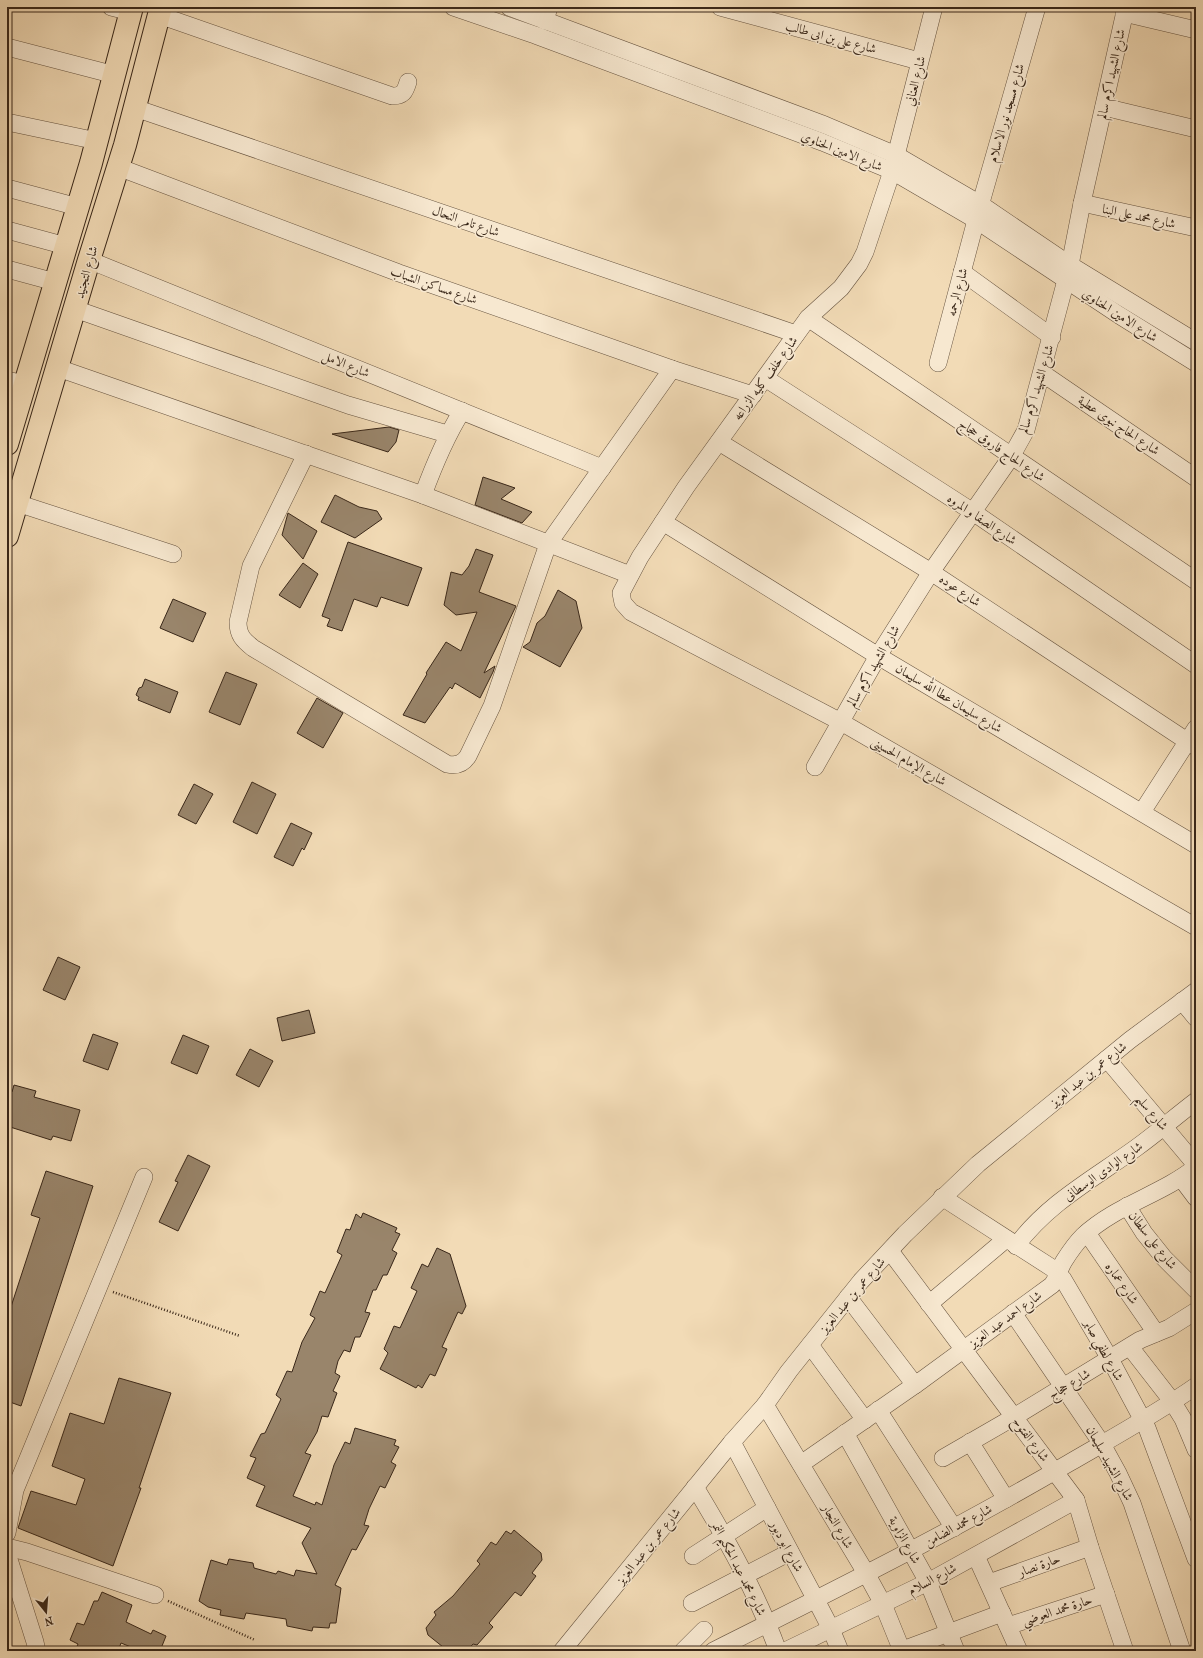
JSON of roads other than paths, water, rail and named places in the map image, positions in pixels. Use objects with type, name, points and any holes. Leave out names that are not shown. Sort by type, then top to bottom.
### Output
[{"type":"highway","name":"شارع التجنيد","points":[[7,444],[16,382],[55,282],[78,207],[115,75],[125,9]]},
{"type":"highway","name":"شارع التجنيد","points":[[7,536],[118,167],[160,11]]},
{"type":"street","name":"شارع الامين الحناوي","points":[[455,7],[822,142],[892,171],[978,212]]},
{"type":"street","name":"شارع الامين الحناوي","points":[[509,7],[547,14],[825,125],[896,155],[1069,273],[1196,342]]},
{"type":"street","name":"شارع على بن ابى طالب","points":[[720,7],[919,61]]},
{"type":"street","name":"شارع العناني","points":[[896,155],[934,7]]},
{"type":"street","name":"شارع مسجد نور الاسلام","points":[[978,212],[1037,7]]},
{"type":"street","points":[[1125,10],[1196,30]]},
{"type":"street","name":"شارع الشهيد اكرم سالم","points":[[815,767],[878,656],[932,572],[1011,457],[1026,430],[1069,273],[1082,203],[1125,10]]},
{"type":"street","points":[[160,11],[392,96],[400,95],[406,90],[408,82]]},
{"type":"street","points":[[7,47],[115,75]]},
{"type":"street","points":[[1104,107],[1196,129]]},
{"type":"street","name":"شارع تامر النحال","points":[[135,108],[796,334]]},
{"type":"street","points":[[7,122],[97,141]]},
{"type":"street","name":"شارع خلف كليه الزراعه","points":[[621,598],[623,587],[663,522],[719,442],[808,318],[841,288],[859,264],[865,252],[896,155]]},
{"type":"street","name":"شارع مساكن الشباب","points":[[118,167],[400,274],[672,369],[753,395]]},
{"type":"street","points":[[7,188],[78,207]]},
{"type":"street","name":"شارع محمد على البنا","points":[[1082,203],[1196,228]]},
{"type":"street","name":"شارع الرحمه","points":[[938,363],[978,212]]},
{"type":"street","points":[[7,230],[66,246]]},
{"type":"street","name":"شارع الامل","points":[[89,260],[602,468]]},
{"type":"street","points":[[7,269],[55,282]]},
{"type":"street","points":[[962,272],[1052,337]]},
{"type":"street","name":"شارع الامين الحناوي","points":[[1069,273],[1119,315],[1196,364]]},
{"type":"street","points":[[75,309],[348,406],[447,434]]},
{"type":"street","name":"شارع الحاج فاروق حجاج","points":[[808,318],[1196,581]]},
{"type":"street","points":[[58,368],[423,495],[630,575]]},
{"type":"street","points":[[306,454],[252,566],[238,622],[240,636],[253,648],[447,764],[452,765],[465,761],[480,733],[500,685],[548,544],[672,369]]},
{"type":"street","name":"شارع الحاج نبوى عطية","points":[[1042,373],[1196,478]]},
{"type":"street","name":"شارع الصفا و المروه","points":[[765,378],[973,512],[1196,665]]},
{"type":"street","points":[[423,495],[447,434],[462,410]]},
{"type":"street","name":"شارع عوده","points":[[719,442],[932,572],[1193,739]]},
{"type":"street","points":[[17,503],[173,554]]},
{"type":"street","name":"شارع سليمان عطا الله سليمان","points":[[663,522],[878,656],[1196,845]]},
{"type":"street","name":"شارع الإمام الحسينى","points":[[621,598],[631,612],[841,722],[1196,927]]},
{"type":"street","points":[[1142,812],[1193,739]]},
{"type":"street","name":"شارع عمر بن عبد العزيز","points":[[562,1651],[732,1442],[765,1405],[789,1371],[861,1281],[942,1197],[978,1164],[1107,1059],[1196,990]]},
{"type":"street","points":[[1182,1001],[1196,1018]]},
{"type":"street","name":"شارع سليم","points":[[1107,1059],[1196,1166]]},
{"type":"street","name":"شارع الوادى الوسطانى","points":[[929,1304],[1030,1228],[1046,1212],[1069,1194],[1138,1147],[1196,1101]]},
{"type":"street","name":"شارع احمد عبد العزيز","points":[[801,1464],[915,1385],[1052,1285],[1063,1262],[1087,1233],[1104,1220],[1127,1206],[1181,1178],[1196,1166]]},
{"type":"street","points":[[7,1533],[11,1488],[144,1177]]},
{"type":"street","points":[[1181,1178],[1196,1198]]},
{"type":"street","name":"شارع لطفي صابر","points":[[942,1197],[1059,1273],[1110,1359],[1142,1419],[1196,1559]]},
{"type":"street","name":"شارع على سلطان","points":[[1127,1206],[1144,1233],[1164,1258],[1196,1290]]},
{"type":"street","name":"شارع عماره","points":[[1087,1233],[1156,1333]]},
{"type":"street","name":"شارع الفتوح","points":[[890,1251],[1076,1500],[1106,1594],[1121,1650]]},
{"type":"street","points":[[848,1297],[915,1385]]},
{"type":"street","name":"شارع حجاج","points":[[943,1458],[1014,1417],[1140,1340],[1182,1322],[1196,1312]]},
{"type":"street","name":"شارع الشهيد سليمان","points":[[1014,1314],[1102,1444],[1118,1473],[1132,1503],[1182,1651]]},
{"type":"street","points":[[810,1345],[871,1415],[954,1528]]},
{"type":"street","points":[[1130,1347],[1172,1401],[1183,1419],[1196,1450]]},
{"type":"street","name":"شارع محمد الضامن","points":[[712,1651],[816,1600],[954,1528],[1102,1444],[1196,1386]]},
{"type":"street","name":"شارع النجار","points":[[765,1405],[866,1573],[883,1604],[901,1651]]},
{"type":"street","name":"شارع الزاوية","points":[[845,1433],[928,1582],[956,1651]]},
{"type":"street","name":"شارع ابو دبور","points":[[732,1442],[831,1629],[840,1651]]},
{"type":"street","points":[[970,1442],[1006,1499]]},
{"type":"street","name":"شارع محمد عبد الحكيم النمر","points":[[695,1487],[745,1575],[768,1624],[778,1651]]},
{"type":"street","name":"شارع السلام","points":[[785,1651],[928,1582],[1076,1500]]},
{"type":"street","points":[[693,1556],[767,1508]]},
{"type":"street","points":[[7,1547],[27,1552],[155,1595]]},
{"type":"street","name":"حارة نصار","points":[[989,1583],[1090,1547]]},
{"type":"street","points":[[692,1603],[790,1552]]},
{"type":"street","points":[[7,1553],[37,1651]]},
{"type":"street","points":[[976,1556],[1019,1651]]},
{"type":"street","name":"حارة محمد العوضي","points":[[901,1651],[949,1633],[1106,1594]]},
{"type":"street","points":[[683,1651],[704,1630]]}]
